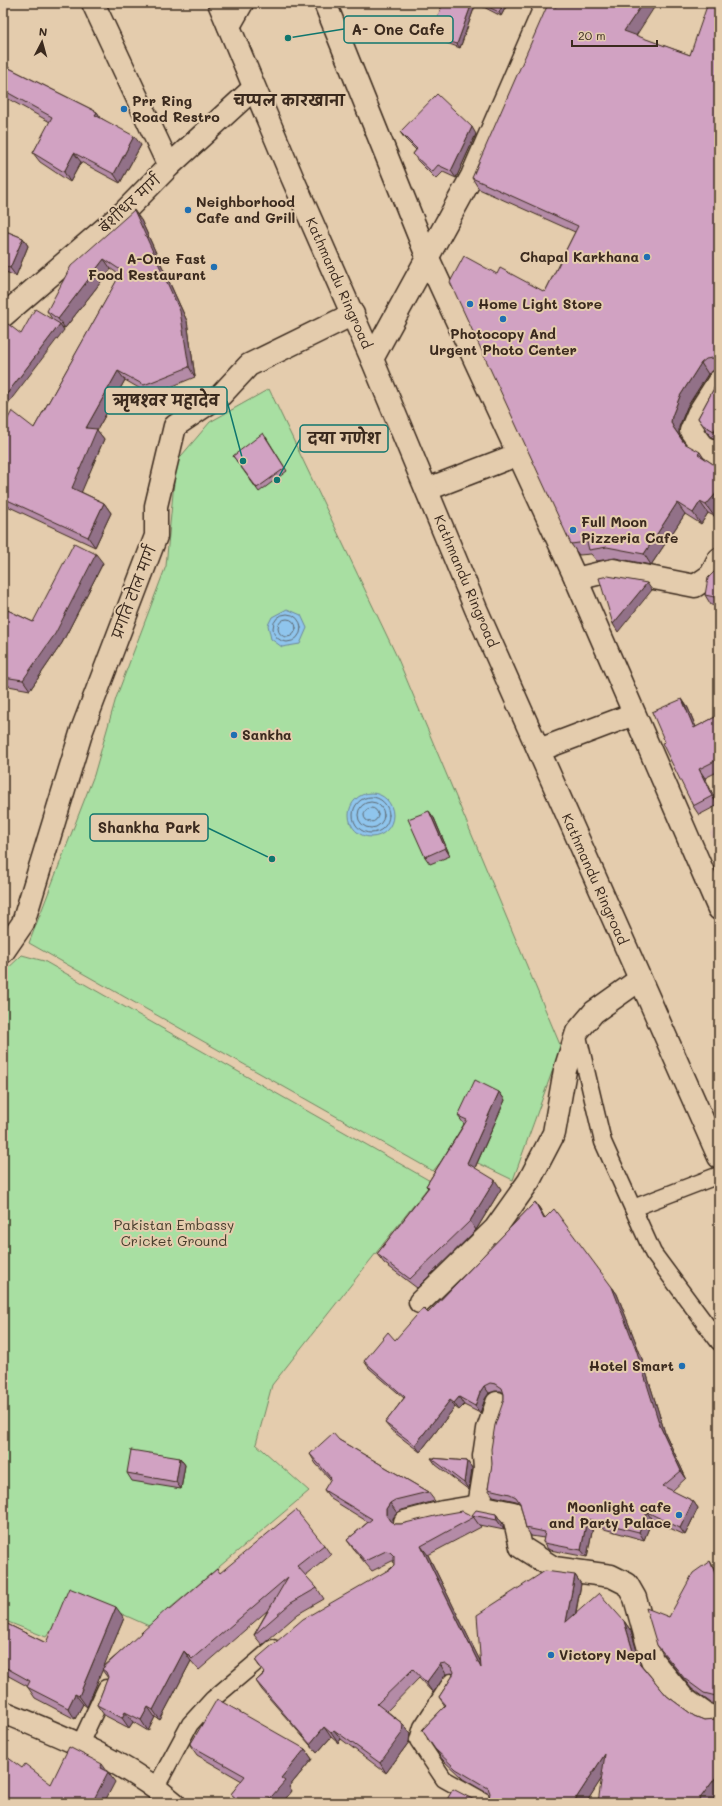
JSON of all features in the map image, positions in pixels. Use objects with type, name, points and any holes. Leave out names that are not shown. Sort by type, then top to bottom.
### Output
[{"type":"main road","points":[[93,3],[169,166]]},
{"type":"main road","name":"Kathmandu Ringroad","points":[[219,3],[254,88],[428,489],[476,609],[639,980],[719,1157]]},
{"type":"main road","points":[[229,26],[242,3]]},
{"type":"main road","points":[[325,3],[427,256],[576,579],[719,909]]},
{"type":"main road","points":[[372,359],[472,176],[547,3]]},
{"type":"main road","name":"बंशीधर मार्ग","points":[[3,316],[124,212],[169,166],[254,88]]},
{"type":"main road","name":"प्रगति टोल मार्ग","points":[[3,952],[23,923],[82,730],[156,536],[156,506],[175,426],[220,395],[249,365],[352,314]]},
{"type":"main road","points":[[719,381],[698,414],[691,431],[702,446],[719,455]]},
{"type":"main road","points":[[428,489],[519,454]]},
{"type":"main road","points":[[576,579],[613,570],[695,586],[711,575],[719,559]]},
{"type":"main road","points":[[538,750],[634,714]]},
{"type":"main road","points":[[420,1302],[495,1229],[529,1180],[554,1133],[565,1070],[577,1032],[594,1012],[639,980]]},
{"type":"main road","points":[[479,1506],[485,1469],[484,1456],[488,1429],[497,1403]]},
{"type":"main road","points":[[405,1522],[443,1512],[479,1506],[513,1513],[521,1547],[554,1568],[611,1576],[627,1584],[635,1598],[652,1660],[683,1698],[705,1714],[715,1718],[719,1717]]},
{"type":"main road","points":[[3,1712],[80,1744],[156,1787],[174,1803]]},
{"type":"lane","points":[[577,1032],[603,1142],[653,1253],[719,1342]]},
{"type":"lane","points":[[633,1208],[719,1175]]},
{"type":"lane","points":[[156,1787],[190,1724],[213,1699],[286,1637]]},
{"type":"lane","points":[[451,1682],[422,1727],[418,1740],[444,1779],[486,1803]]},
{"type":"lane","points":[[80,1744],[106,1688]]},
{"type":"shaded area","points":[[719,820],[719,859],[710,833]]},
{"type":"green space","points":[[269,389],[398,659],[561,1047],[513,1180],[451,1150],[433,1171],[29,943],[94,775],[116,698],[166,566],[176,462],[210,422]]},
{"type":"green space","name":"Pakistan Embassy Cricket Ground","points":[[22,955],[44,961],[432,1182],[272,1385],[256,1444],[309,1491],[149,1626],[77,1594],[46,1637],[3,1620],[3,973]]},
{"type":"water","points":[[287,609],[301,615],[307,628],[300,644],[282,647],[271,639],[268,625],[272,617]]},
{"type":"water","points":[[367,793],[375,793],[387,799],[393,811],[393,819],[387,831],[375,837],[367,837],[355,831],[349,819],[349,811],[355,799]]},
{"type":"building","points":[[443,3],[472,3],[457,44],[431,35]]},
{"type":"building","points":[[480,3],[504,3],[499,12]]},
{"type":"building","points":[[559,3],[643,3],[624,31],[690,55],[708,3],[719,3],[719,361],[718,359],[712,358],[706,359],[701,363],[680,396],[671,422],[684,443],[700,452],[698,454],[719,468],[719,490],[706,505],[700,502],[693,513],[677,503],[644,554],[607,547],[589,550],[587,542],[571,544],[450,282],[464,256],[497,274],[500,268],[545,292],[578,226],[472,178],[548,4],[556,7]]},
{"type":"building","points":[[3,65],[97,112],[95,115],[134,136],[114,174],[74,153],[64,172],[33,153],[52,117],[3,90]]},
{"type":"building","points":[[437,94],[472,127],[451,171],[438,165],[432,172],[413,154],[417,149],[400,132]]},
{"type":"building","points":[[134,210],[180,311],[189,367],[144,385],[118,371],[86,428],[97,429],[72,488],[104,503],[88,537],[3,498],[3,428],[12,411],[34,428],[122,271],[104,259],[58,319],[47,311],[71,266]]},
{"type":"building","points":[[3,230],[23,238],[10,268],[3,265]]},
{"type":"building","points":[[35,309],[60,324],[3,399],[3,321],[21,334]]},
{"type":"building","points":[[719,379],[719,423],[714,431],[703,425],[698,418]]},
{"type":"building","points":[[263,433],[285,468],[257,488],[233,456]]},
{"type":"building","points":[[74,543],[96,554],[55,634],[23,680],[3,677],[3,608],[33,622]]},
{"type":"building","points":[[719,564],[719,598],[705,595],[708,578]]},
{"type":"building","points":[[608,576],[647,583],[613,624],[599,578]]},
{"type":"building","points":[[682,699],[694,728],[719,715],[719,759],[699,769],[712,796],[693,806],[662,743],[665,742],[652,712]]},
{"type":"building","points":[[429,811],[445,848],[425,857],[408,819]]},
{"type":"building","points":[[475,1080],[499,1092],[467,1163],[495,1180],[470,1221],[410,1279],[377,1254],[429,1187],[426,1186],[467,1120],[458,1116]]},
{"type":"building","points":[[535,1202],[544,1219],[554,1209],[612,1287],[636,1349],[660,1426],[681,1471],[663,1486],[693,1501],[680,1528],[647,1512],[639,1532],[587,1519],[581,1550],[544,1543],[545,1532],[526,1528],[520,1503],[516,1497],[510,1494],[488,1489],[492,1464],[491,1449],[495,1425],[504,1399],[502,1388],[496,1384],[490,1383],[484,1386],[475,1406],[459,1397],[454,1403],[450,1400],[415,1445],[385,1423],[405,1397],[364,1361],[388,1332],[395,1340],[423,1308],[428,1313]]},
{"type":"building","points":[[333,1433],[339,1440],[428,1492],[395,1500],[390,1503],[386,1509],[386,1515],[390,1521],[395,1524],[462,1511],[474,1517],[421,1546],[481,1668],[477,1615],[545,1571],[575,1575],[566,1622],[599,1593],[624,1621],[635,1658],[667,1696],[694,1716],[704,1720],[716,1719],[719,1717],[719,1773],[698,1801],[700,1803],[598,1803],[605,1754],[573,1803],[480,1803],[485,1802],[489,1798],[490,1793],[488,1788],[456,1769],[435,1749],[422,1730],[446,1705],[439,1697],[454,1672],[452,1668],[445,1663],[440,1664],[426,1683],[413,1669],[377,1704],[403,1724],[402,1733],[380,1763],[334,1730],[331,1733],[324,1727],[310,1744],[256,1681],[265,1673],[255,1660],[303,1619],[390,1569],[394,1565],[394,1556],[390,1552],[386,1551],[365,1561],[347,1540],[372,1519],[324,1490],[331,1478],[310,1454]]},
{"type":"building","points":[[131,1450],[180,1458],[176,1482],[127,1473]]},
{"type":"building","points":[[431,1458],[467,1461],[464,1483]]},
{"type":"building","points":[[296,1510],[324,1545],[297,1566],[317,1588],[291,1603],[254,1635],[288,1577],[192,1659],[184,1651],[153,1710],[148,1707],[141,1720],[125,1712],[122,1718],[97,1705],[108,1677],[106,1672],[102,1669],[168,1608],[169,1610],[217,1569],[220,1573]]},
{"type":"building","points":[[476,1510],[496,1514],[497,1520],[472,1515]]},
{"type":"building","points":[[710,1561],[719,1583],[719,1697],[704,1693],[685,1679],[657,1645],[646,1608],[669,1617],[693,1573]]},
{"type":"building","points":[[69,1588],[116,1607],[79,1696],[75,1694],[68,1708],[27,1687],[30,1681],[3,1666],[3,1622],[46,1643]]},
{"type":"building","points":[[217,1699],[305,1749],[281,1778],[285,1781],[266,1803],[256,1803],[254,1801],[252,1803],[242,1803],[231,1794],[245,1776],[190,1745]]},
{"type":"building","points":[[69,1747],[102,1764],[100,1768],[108,1772],[92,1803],[3,1803],[3,1754],[22,1768],[25,1764],[51,1784]]},
{"type":"building","points":[[453,1789],[480,1803],[445,1803]]},
{"type":"place","name":"A- One Cafe","points":[[288,38]]},
{"type":"place","name":"Prr Ring Road Restro","points":[[124,109]]},
{"type":"place","name":"Neighborhood Cafe and Grill","points":[[188,210]]},
{"type":"place","name":"Chapal Karkhana","points":[[647,257]]},
{"type":"place","name":"A-One Fast Food Restaurant","points":[[214,267]]},
{"type":"place","name":"Home Light Store","points":[[470,304]]},
{"type":"place","name":"Photocopy And Urgent Photo Center","points":[[503,319]]},
{"type":"place","name":"ऋषश्वर महादेव","points":[[243,461]]},
{"type":"place","name":"दया गणेश","points":[[277,480]]},
{"type":"place","name":"Full Moon Pizzeria Cafe","points":[[573,530]]},
{"type":"place","name":"Sankha","points":[[234,735]]},
{"type":"place","name":"Shankha Park","points":[[272,859]]},
{"type":"place","name":"Hotel Smart","points":[[682,1366]]},
{"type":"place","name":"Moonlight cafe and Party Palace","points":[[679,1515]]},
{"type":"place","name":"Victory Nepal","points":[[551,1655]]},
{"type":"district","name":"चप्पल कारखाना","points":[[289,101]]}]
